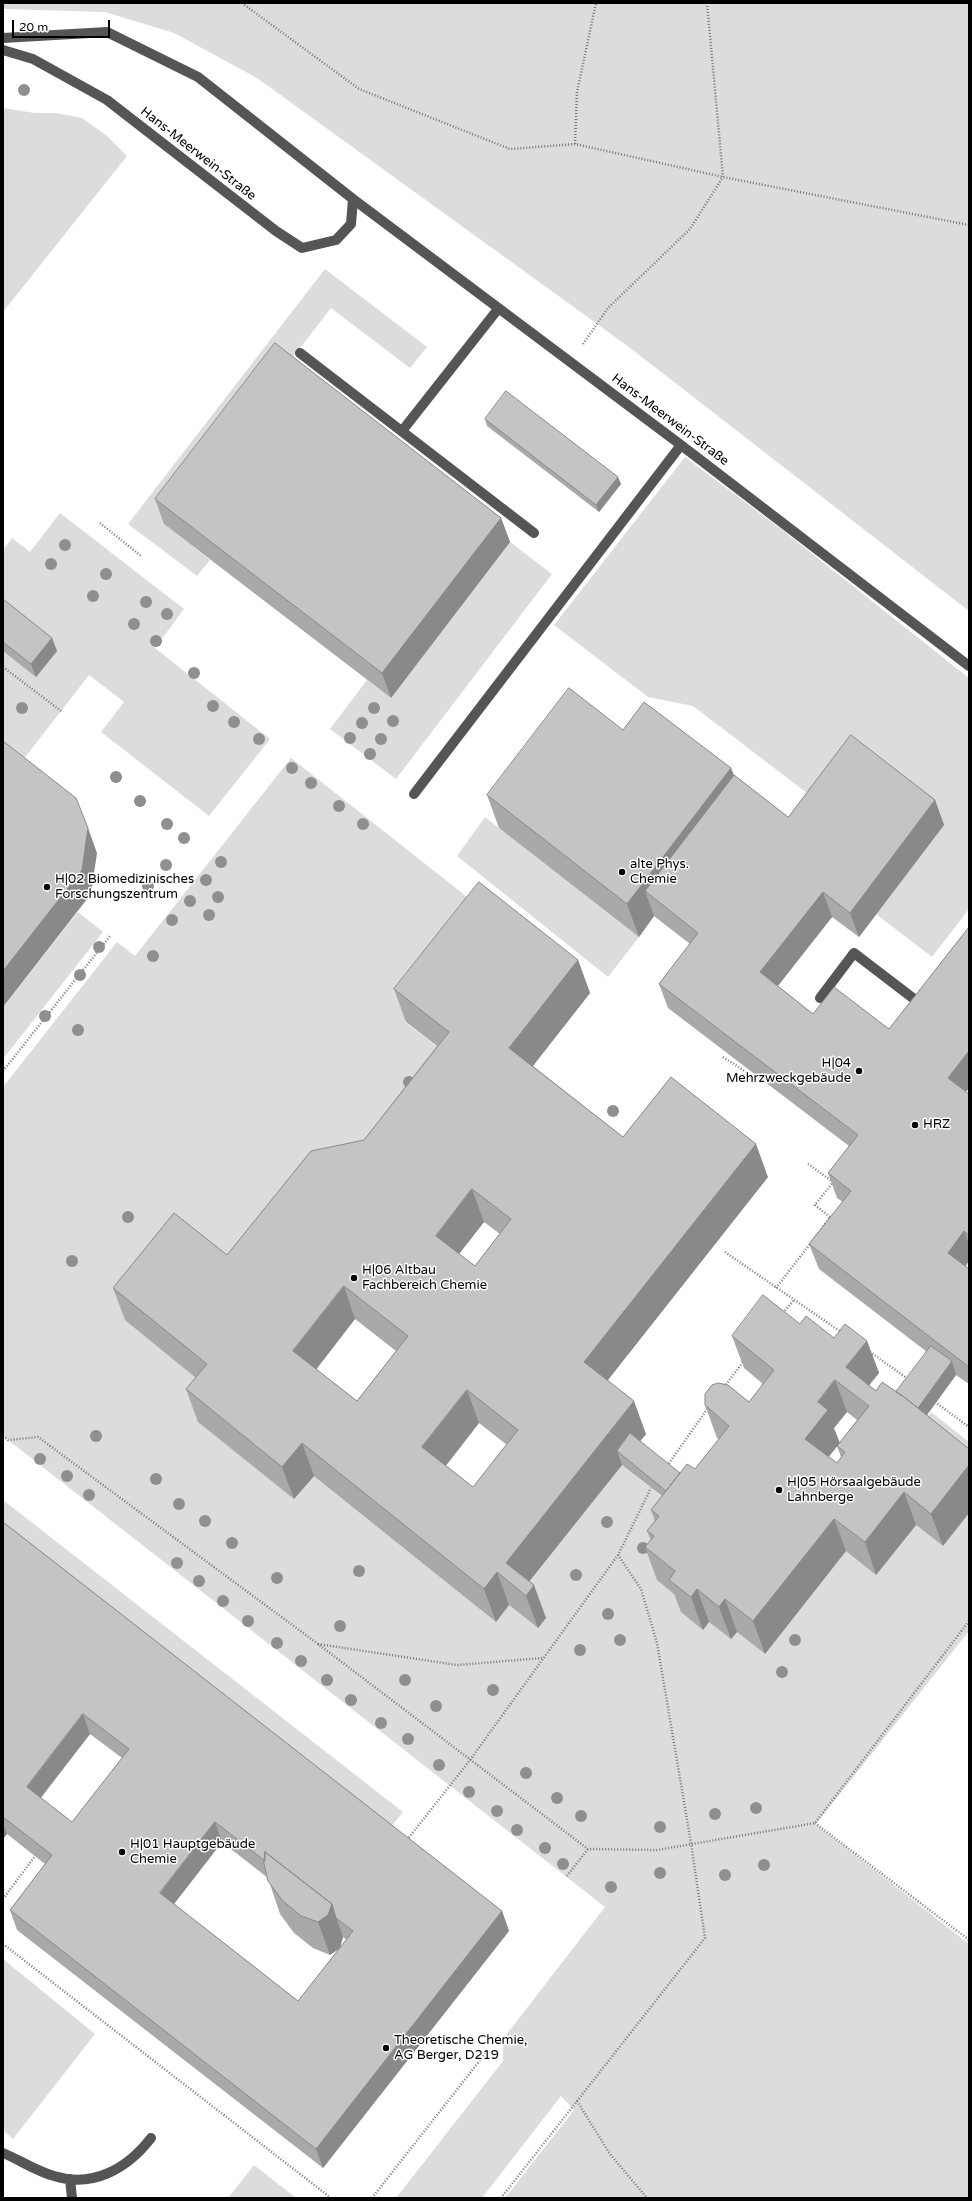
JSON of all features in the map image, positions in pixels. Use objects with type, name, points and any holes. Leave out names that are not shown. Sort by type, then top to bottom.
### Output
[{"type":"street","name":"Hans-Meerwein-Straße","points":[[3,38],[107,32],[198,76],[353,199],[681,445],[969,666]]},
{"type":"street","name":"Hans-Meerwein-Straße","points":[[3,50],[34,59],[107,100],[276,230],[302,248],[336,240],[351,224],[353,199]]},
{"type":"street","points":[[402,431],[498,309]]},
{"type":"street","points":[[300,352],[534,533]]},
{"type":"street","points":[[414,794],[681,445]]},
{"type":"street","points":[[820,998],[854,953],[918,1002],[927,990]]},
{"type":"street","points":[[3,2153],[53,2176],[70,2179],[90,2179],[114,2172],[134,2158],[151,2138]]},
{"type":"street","points":[[70,2179],[72,2198]]},
{"type":"path","points":[[242,3],[359,89],[510,149],[575,144],[723,177],[969,225]]},
{"type":"path","points":[[575,144],[577,92],[596,3]]},
{"type":"path","points":[[571,362],[608,308],[690,229],[723,177],[707,3]]},
{"type":"path","points":[[100,523],[141,556]]},
{"type":"path","points":[[3,667],[61,711]]},
{"type":"path","points":[[3,1071],[110,936]]},
{"type":"path","points":[[723,1057],[757,1080]]},
{"type":"path","points":[[776,1288],[830,1217],[815,1205],[833,1182],[808,1164]]},
{"type":"path","points":[[820,1230],[826,1235]]},
{"type":"path","points":[[725,1252],[845,1335]]},
{"type":"path","points":[[781,1315],[794,1300]]},
{"type":"path","points":[[864,1348],[910,1380]]},
{"type":"path","points":[[720,1392],[747,1357]]},
{"type":"path","points":[[935,1402],[969,1427]]},
{"type":"path","points":[[664,1470],[712,1404]]},
{"type":"path","points":[[3,1436],[8,1440],[38,1437],[318,1644],[588,1849],[657,1850],[815,1823],[969,1621]]},
{"type":"path","points":[[406,1840],[470,1760],[618,1555],[651,1488]]},
{"type":"path","points":[[501,2198],[705,1938],[691,1843],[656,1643],[641,1589],[618,1555]]},
{"type":"path","points":[[318,1644],[457,1665],[544,1658]]},
{"type":"path","points":[[815,1823],[969,1940]]},
{"type":"path","points":[[566,1876],[588,1849]]},
{"type":"path","points":[[3,1899],[35,1856]]},
{"type":"path","points":[[3,1944],[331,2198]]},
{"type":"path","points":[[372,2198],[488,2050]]},
{"type":"path","points":[[577,2101],[610,2154],[646,2198]]},
{"type":"shaded area","points":[[3,3],[969,3],[969,611],[629,347],[257,78],[174,33],[105,12],[3,9]]},
{"type":"shaded area","points":[[3,108],[35,113],[56,113],[82,118],[106,135],[127,156],[3,312]]},
{"type":"shaded area","points":[[325,269],[427,347],[410,368],[331,308],[164,524],[210,560],[197,576],[128,524]]},
{"type":"shaded area","points":[[685,457],[781,529],[969,678],[969,909],[932,957],[876,914],[944,825],[824,806],[693,706],[648,697],[554,625]]},
{"type":"shaded area","points":[[60,513],[184,609],[155,648],[270,739],[209,816],[101,732],[124,702],[89,675],[16,769],[3,759],[3,550],[12,538],[30,552]]},
{"type":"shaded area","points":[[510,542],[552,574],[396,779],[330,729],[367,680],[391,698]]},
{"type":"shaded area","points":[[291,758],[490,915],[405,1022],[461,1065],[219,1396],[294,1499],[314,1475],[496,1622],[509,1605],[538,1628],[546,1618],[518,1596],[622,1465],[685,1515],[687,1604],[703,1630],[709,1622],[737,1632],[765,1654],[846,1551],[916,1525],[943,1546],[969,1513],[969,1631],[816,1824],[969,1944],[969,2198],[505,2198],[574,2110],[561,2096],[482,2198],[396,2198],[503,2061],[503,2039],[605,1907],[3,1436],[3,1087],[117,942],[135,956]]},
{"type":"shaded area","points":[[485,817],[639,937],[608,977],[457,856]]},
{"type":"shaded area","points":[[78,912],[103,932],[3,1059],[3,1007]]},
{"type":"shaded area","points":[[931,1412],[969,1442],[969,1472],[916,1430]]},
{"type":"shaded area","points":[[3,1500],[403,1812],[385,1834],[3,1537]]},
{"type":"shaded area","points":[[3,1959],[95,2034],[13,2139],[3,2130]]},
{"type":"shaded area","points":[[254,2165],[296,2198],[228,2198]]},
{"type":"building","points":[[275,343],[501,518],[382,673],[155,499]]},
{"type":"building","points":[[506,391],[618,477],[596,505],[485,419]]},
{"type":"building","points":[[3,599],[52,638],[31,664],[3,642]]},
{"type":"building","name":"alte Phys. Chemie","points":[[569,688],[623,730],[644,702],[731,768],[627,904],[487,795]]},
{"type":"building","name":"H|04 Mehrzweckgebäude","points":[[851,735],[935,800],[850,913],[823,892],[760,972],[813,1014],[834,987],[889,1029],[969,927],[969,1051],[948,1078],[969,1094],[969,1235],[964,1231],[948,1253],[969,1269],[969,1367],[809,1244],[851,1191],[828,1173],[858,1135],[659,984],[698,933],[645,891],[734,775],[788,817]]},
{"type":"building","name":"H|02 Biomedizinisches Forschungszentrum","points":[[3,741],[76,798],[88,828],[82,870],[3,971]]},
{"type":"building","name":"H|06 Altbau Fachbereich Chemie","points":[[479,882],[578,960],[509,1048],[623,1137],[671,1077],[756,1144],[584,1362],[634,1401],[506,1563],[534,1585],[526,1596],[497,1572],[484,1589],[302,1443],[282,1467],[186,1389],[207,1364],[113,1288],[174,1213],[227,1255],[311,1151],[364,1140],[449,1032],[394,989]],"holes":[[[472,1189],[511,1219],[475,1266],[436,1236]],[[344,1286],[408,1336],[357,1401],[293,1351]],[[467,1390],[518,1430],[473,1487],[422,1447]]]},
{"type":"building","name":"H|05 Hörsaalgebäude Lahnberge","points":[[763,1295],[800,1324],[806,1316],[834,1338],[845,1324],[867,1341],[846,1367],[876,1391],[882,1382],[904,1397],[969,1449],[969,1465],[931,1514],[904,1492],[865,1542],[834,1519],[753,1621],[725,1599],[719,1607],[697,1589],[691,1597],[669,1580],[675,1571],[645,1547],[654,1536],[647,1531],[659,1516],[651,1510],[687,1464],[695,1469],[729,1426],[705,1405],[705,1394],[712,1385],[718,1383],[728,1385],[749,1402],[774,1370],[732,1336]],"holes":[[[835,1380],[869,1406],[837,1446],[845,1452],[837,1463],[805,1439],[828,1410],[818,1402]]]},
{"type":"building","points":[[931,1346],[952,1361],[918,1408],[896,1392]]},
{"type":"building","points":[[630,1433],[680,1473],[666,1491],[617,1451]]},
{"type":"building","name":"H|01 Hauptgebäude Chemie","points":[[3,1522],[502,1911],[316,2149],[10,1910],[52,1855],[3,1817]],"holes":[[[83,1714],[129,1749],[72,1822],[27,1787]],[[215,1822],[265,1861],[265,1852],[332,1904],[336,1918],[353,1931],[298,2001],[160,1893]]]},
{"type":"building","points":[[265,1852],[332,1904],[328,1915],[318,1922],[301,1916],[282,1900],[268,1881],[264,1864]]},
{"type":"place","name":"alte Phys. Chemie","points":[[622,872]]},
{"type":"place","name":"H|02 Biomedizinisches Forschungszentrum","points":[[47,887]]},
{"type":"place","name":"H|04 Mehrzweckgebäude","points":[[859,1071]]},
{"type":"place","name":"HRZ","points":[[915,1125]]},
{"type":"place","name":"H|06 Altbau Fachbereich Chemie","points":[[354,1278]]},
{"type":"place","name":"H|05 Hörsaalgebäude Lahnberge","points":[[779,1490]]},
{"type":"place","name":"H|01 Hauptgebäude Chemie","points":[[122,1852]]},
{"type":"place","name":"Theoretische Chemie, AG Berger, D219","points":[[386,2048]]}]
